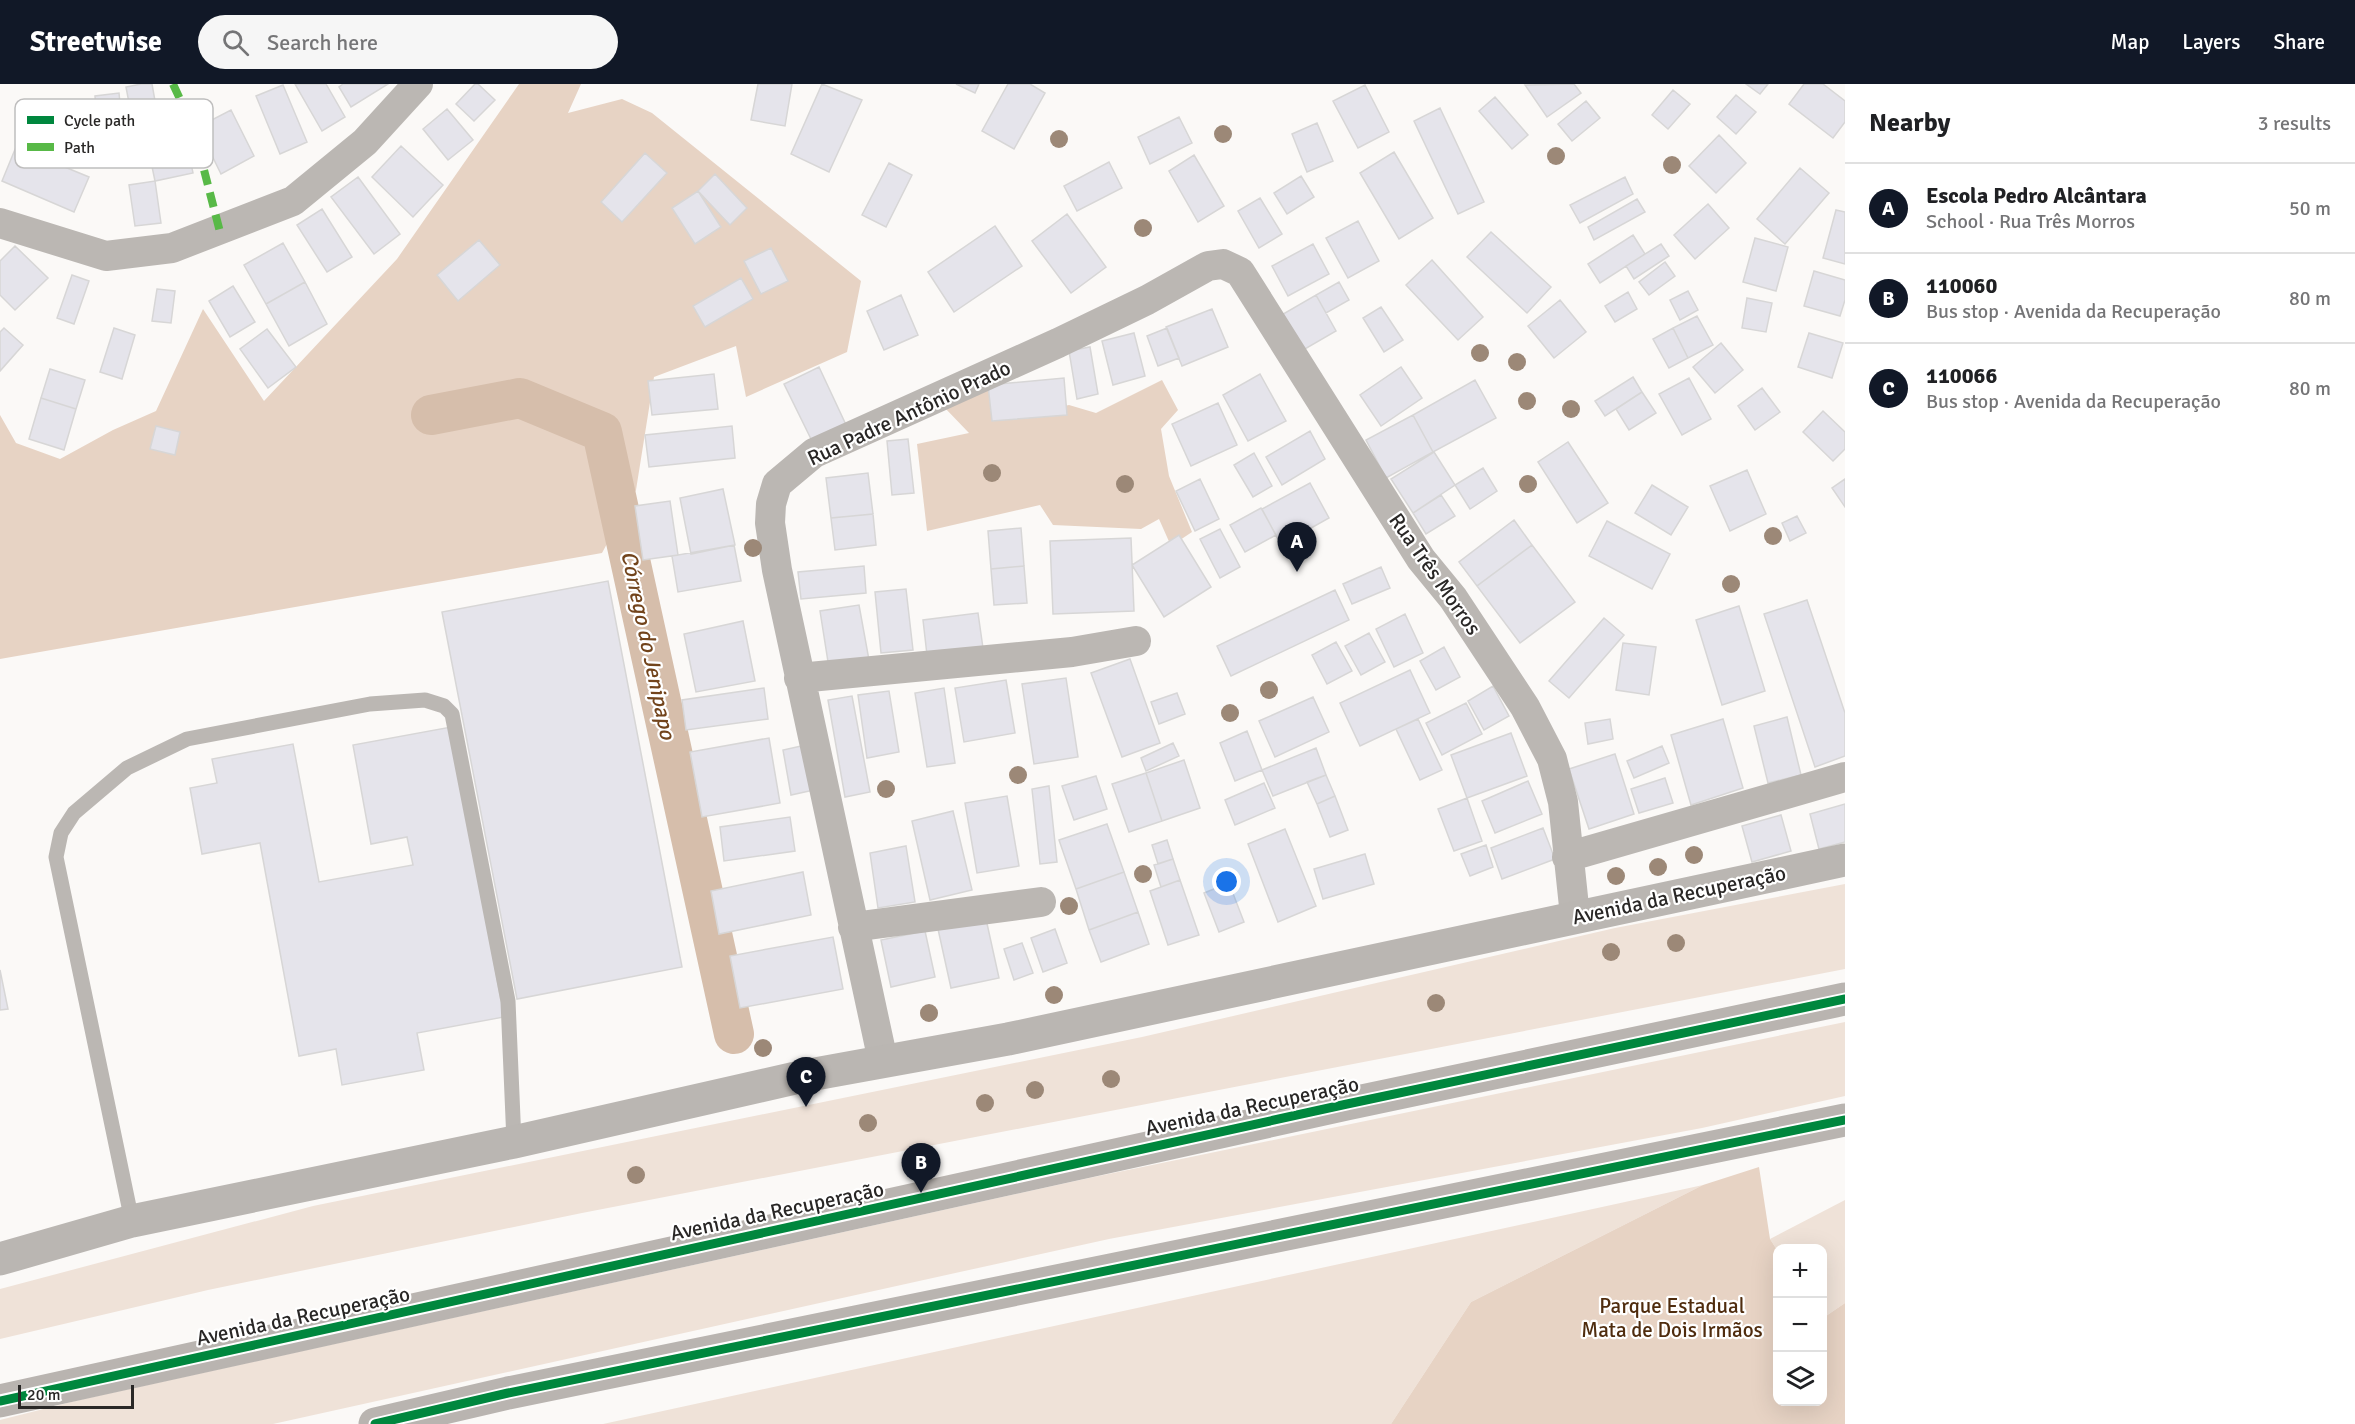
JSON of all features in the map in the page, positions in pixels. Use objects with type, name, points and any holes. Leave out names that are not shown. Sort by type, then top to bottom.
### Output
[{"type":"highway","name":"Avenida da Recuperação","points":[[0,1401],[1347,1104],[1845,999]]},
{"type":"highway","points":[[375,1424],[508,1393],[1845,1120]]},
{"type":"main road","name":"Avenida da Recuperação","points":[[0,1259],[132,1221],[514,1142],[804,1076],[1008,1039],[1845,860]]},
{"type":"street","points":[[0,223],[106,256],[172,248],[293,201],[365,142],[418,84]]},
{"type":"street","name":"Rua Padre Antônio Prado","points":[[883,1061],[799,678],[770,524],[771,504],[777,484],[792,469],[814,453],[1058,343],[1147,300],[1208,266],[1223,264]]},
{"type":"street","name":"Rua Três Morros","points":[[1223,264],[1240,272],[1421,559],[1453,598],[1526,706],[1552,759],[1563,802],[1575,916]]},
{"type":"street","points":[[799,678],[1072,652],[1136,641]]},
{"type":"street","points":[[1567,857],[1845,777]]},
{"type":"street","points":[[853,927],[1041,902]]},
{"type":"lane","points":[[132,1221],[56,857],[61,833],[74,813],[127,768],[187,739],[370,704],[425,700],[444,706],[452,714],[508,1001],[514,1142]]},
{"type":"shaded area","points":[[1845,884],[1845,969],[582,1213],[208,1290],[0,1339],[0,1289],[313,1206],[1142,1037],[1615,928]]},
{"type":"shaded area","points":[[1845,1022],[1845,1096],[1702,1128],[1109,1239],[273,1424],[0,1424],[0,1420],[79,1400],[1089,1178]]},
{"type":"shaded area","points":[[1703,1185],[1471,1302],[1391,1424],[603,1424]]},
{"type":"shaded area","points":[[1845,1200],[1845,1303],[1827,1315],[1827,1244],[1773,1244],[1770,1239]]},
{"type":"green space","points":[[519,84],[581,84],[568,113],[622,99],[652,113],[861,281],[847,352],[746,397],[736,346],[654,377],[636,490],[602,553],[0,659],[0,415],[16,443],[60,459],[113,430],[156,411],[203,309],[264,401],[397,259]]},
{"type":"green space","points":[[1162,380],[1178,410],[1161,429],[1169,476],[1192,532],[1171,546],[1159,519],[1141,529],[1053,525],[1040,505],[927,531],[917,444],[969,433],[944,407],[988,385],[992,421],[1069,405],[1096,413]]},
{"type":"green space","name":"Parque Estadual Mata de Dois Irmãos","points":[[1759,1167],[1770,1239],[1773,1244],[1773,1406],[1827,1406],[1827,1315],[1845,1303],[1845,1424],[1391,1424],[1471,1302],[1703,1185]]},
{"type":"building","points":[[152,84],[155,99],[128,99],[126,87]]},
{"type":"building","points":[[295,84],[326,84],[345,117],[322,131]]},
{"type":"building","points":[[343,84],[388,84],[351,107],[339,87]]},
{"type":"building","points":[[475,84],[478,84],[495,100],[474,121],[456,104]]},
{"type":"building","points":[[758,84],[792,84],[785,126],[751,120]]},
{"type":"building","points":[[822,84],[862,100],[829,172],[791,154]]},
{"type":"building","points":[[956,84],[979,84],[975,93]]},
{"type":"building","points":[[1008,84],[1030,84],[1045,93],[1014,149],[982,131]]},
{"type":"building","points":[[1574,84],[1581,93],[1547,117],[1525,85]]},
{"type":"building","points":[[1746,84],[1768,84],[1760,94]]},
{"type":"building","points":[[1804,84],[1823,84],[1845,101],[1845,122],[1833,138],[1789,104]]},
{"type":"building","points":[[283,85],[307,142],[280,154],[256,96]]},
{"type":"building","points":[[1365,85],[1389,132],[1358,148],[1333,101]]},
{"type":"building","points":[[1673,90],[1690,104],[1668,129],[1652,115]]},
{"type":"building","points":[[119,93],[120,99],[95,99],[95,96]]},
{"type":"building","points":[[1736,95],[1756,112],[1736,134],[1717,117]]},
{"type":"building","points":[[1495,97],[1528,135],[1512,149],[1479,111]]},
{"type":"building","points":[[1586,101],[1600,118],[1572,141],[1558,124]]},
{"type":"building","points":[[1440,108],[1484,202],[1458,214],[1414,121]]},
{"type":"building","points":[[447,109],[473,140],[448,160],[423,129]]},
{"type":"building","points":[[231,110],[254,156],[221,174],[213,158],[213,119]]},
{"type":"building","points":[[1179,117],[1192,143],[1150,164],[1138,137]]},
{"type":"building","points":[[1317,123],[1333,161],[1307,172],[1292,134]]},
{"type":"building","points":[[1719,135],[1746,163],[1716,193],[1689,166]]},
{"type":"building","points":[[401,146],[443,185],[413,217],[372,177]]},
{"type":"building","points":[[15,149],[15,168],[67,168],[89,177],[74,212],[2,181]]},
{"type":"building","points":[[1394,152],[1433,218],[1399,239],[1360,173]]},
{"type":"building","points":[[645,153],[667,173],[622,222],[601,202]]},
{"type":"building","points":[[1194,155],[1224,206],[1198,222],[1169,171]]},
{"type":"building","points":[[1109,162],[1122,188],[1077,211],[1064,186]]},
{"type":"building","points":[[889,163],[912,175],[886,227],[862,215]]},
{"type":"building","points":[[152,168],[192,168],[193,173],[155,181]]},
{"type":"building","points":[[1800,168],[1829,193],[1785,244],[1757,219]]},
{"type":"building","points":[[715,174],[747,208],[730,225],[698,191]]},
{"type":"building","points":[[1301,176],[1314,197],[1287,214],[1274,193]]},
{"type":"building","points":[[358,177],[400,234],[374,254],[331,197]]},
{"type":"building","points":[[1625,177],[1633,194],[1580,223],[1570,205]]},
{"type":"building","points":[[155,181],[161,223],[135,226],[129,185]]},
{"type":"building","points":[[698,191],[721,227],[695,244],[672,208]]},
{"type":"building","points":[[1260,198],[1282,234],[1259,248],[1238,211]]},
{"type":"building","points":[[1637,199],[1645,212],[1594,240],[1588,227]]},
{"type":"building","points":[[1708,204],[1729,228],[1695,259],[1674,235]]},
{"type":"building","points":[[322,209],[352,257],[327,272],[297,225]]},
{"type":"building","points":[[1836,210],[1845,212],[1845,264],[1823,258]]},
{"type":"building","points":[[1067,214],[1106,267],[1071,293],[1032,241]]},
{"type":"building","points":[[1358,221],[1379,261],[1348,278],[1326,238]]},
{"type":"building","points":[[995,226],[1022,266],[954,312],[928,272]]},
{"type":"building","points":[[1491,232],[1551,287],[1527,313],[1467,257]]},
{"type":"building","points":[[1633,235],[1645,254],[1600,283],[1588,264]]},
{"type":"building","points":[[1755,238],[1788,247],[1776,291],[1743,282]]},
{"type":"building","points":[[479,240],[500,265],[458,301],[437,275]]},
{"type":"building","points":[[283,243],[305,282],[266,304],[244,265]]},
{"type":"building","points":[[1313,244],[1329,274],[1288,296],[1272,266]]},
{"type":"building","points":[[1661,244],[1669,256],[1634,279],[1626,266]]},
{"type":"building","points":[[15,246],[48,278],[15,310],[0,295],[0,261]]},
{"type":"building","points":[[771,248],[788,281],[761,294],[744,261]]},
{"type":"building","points":[[1432,260],[1483,317],[1458,340],[1406,285]]},
{"type":"building","points":[[1665,262],[1675,276],[1649,295],[1639,282]]},
{"type":"building","points":[[1814,271],[1845,280],[1845,300],[1840,316],[1804,306]]},
{"type":"building","points":[[72,275],[89,281],[74,324],[57,318]]},
{"type":"building","points":[[741,278],[753,299],[705,327],[693,306]]},
{"type":"building","points":[[305,282],[327,324],[289,346],[266,304]]},
{"type":"building","points":[[1339,282],[1349,300],[1326,313],[1316,295]]},
{"type":"building","points":[[233,286],[255,322],[230,337],[209,301]]},
{"type":"building","points":[[157,289],[175,291],[171,323],[152,321]]},
{"type":"building","points":[[1688,291],[1698,310],[1680,320],[1670,300]]},
{"type":"building","points":[[1628,292],[1637,309],[1615,322],[1605,306]]},
{"type":"building","points":[[901,295],[918,335],[884,350],[867,311]]},
{"type":"building","points":[[1316,295],[1336,331],[1298,353],[1278,317]]},
{"type":"building","points":[[1747,298],[1772,303],[1766,332],[1742,328]]},
{"type":"building","points":[[1560,300],[1586,332],[1554,358],[1528,326]]},
{"type":"building","points":[[1381,307],[1403,340],[1384,352],[1363,318]]},
{"type":"building","points":[[1212,309],[1228,347],[1182,366],[1166,327]]},
{"type":"building","points":[[1697,316],[1713,345],[1688,358],[1673,328]]},
{"type":"building","points":[[4,328],[23,345],[0,371],[0,332]]},
{"type":"building","points":[[114,328],[135,335],[122,379],[100,372]]},
{"type":"building","points":[[1167,328],[1179,358],[1158,366],[1147,336]]},
{"type":"building","points":[[1673,328],[1688,358],[1669,368],[1653,339]]},
{"type":"building","points":[[267,329],[296,367],[268,388],[240,349]]},
{"type":"building","points":[[1134,333],[1145,376],[1113,385],[1102,341]]},
{"type":"building","points":[[1809,333],[1843,343],[1832,378],[1798,367]]},
{"type":"building","points":[[1721,343],[1743,370],[1715,393],[1693,367]]},
{"type":"building","points":[[1090,347],[1098,394],[1077,399],[1069,351]]},
{"type":"building","points":[[819,367],[847,427],[813,443],[784,384]]},
{"type":"building","points":[[1401,367],[1422,398],[1381,426],[1360,395]]},
{"type":"building","points":[[50,369],[85,380],[76,409],[41,398]]},
{"type":"building","points":[[714,374],[718,409],[652,415],[648,381]]},
{"type":"building","points":[[1260,374],[1286,421],[1248,441],[1223,395]]},
{"type":"building","points":[[1633,377],[1642,392],[1605,416],[1595,401]]},
{"type":"building","points":[[1064,378],[1067,415],[992,421],[988,385]]},
{"type":"building","points":[[1689,378],[1711,419],[1682,435],[1659,394]]},
{"type":"building","points":[[1475,380],[1496,418],[1433,452],[1413,415]]},
{"type":"building","points":[[1762,388],[1780,412],[1755,430],[1738,406]]},
{"type":"building","points":[[1642,392],[1656,413],[1629,430],[1616,409]]},
{"type":"building","points":[[41,398],[76,409],[64,450],[29,439]]},
{"type":"building","points":[[1218,403],[1237,445],[1191,466],[1172,424]]},
{"type":"building","points":[[1823,411],[1845,432],[1845,449],[1833,461],[1803,432]]},
{"type":"building","points":[[1413,415],[1433,452],[1386,478],[1366,440]]},
{"type":"building","points":[[156,426],[180,432],[175,455],[150,449]]},
{"type":"building","points":[[732,426],[735,458],[649,467],[645,435]]},
{"type":"building","points":[[1310,431],[1325,459],[1282,485],[1266,457]]},
{"type":"building","points":[[908,439],[914,493],[892,495],[887,441]]},
{"type":"building","points":[[1568,442],[1608,503],[1577,523],[1538,462]]},
{"type":"building","points":[[1434,452],[1455,485],[1413,513],[1391,479]]},
{"type":"building","points":[[1254,453],[1272,486],[1253,497],[1234,465]]},
{"type":"building","points":[[1483,468],[1497,491],[1470,509],[1455,485]]},
{"type":"building","points":[[1747,470],[1766,514],[1730,531],[1710,486]]},
{"type":"building","points":[[868,473],[873,514],[831,518],[826,478]]},
{"type":"building","points":[[1200,479],[1219,519],[1195,531],[1176,491]]},
{"type":"building","points":[[1845,479],[1845,507],[1832,488]]},
{"type":"building","points":[[1310,483],[1329,518],[1281,545],[1262,509]]},
{"type":"building","points":[[1652,485],[1688,507],[1671,535],[1635,513]]},
{"type":"building","points":[[723,489],[735,545],[691,554],[680,498]]},
{"type":"building","points":[[1441,495],[1455,516],[1426,534],[1413,513]]},
{"type":"building","points":[[670,501],[678,555],[643,560],[635,506]]},
{"type":"building","points":[[1261,508],[1276,535],[1245,552],[1230,525]]},
{"type":"building","points":[[873,514],[876,545],[835,550],[831,518]]},
{"type":"building","points":[[1797,516],[1806,533],[1790,541],[1782,523]]},
{"type":"building","points":[[1514,520],[1532,545],[1477,586],[1459,562]]},
{"type":"building","points":[[1607,521],[1670,554],[1652,589],[1589,556]]},
{"type":"building","points":[[1021,528],[1024,566],[991,569],[988,531]]},
{"type":"building","points":[[1220,529],[1240,567],[1220,578],[1200,539]]},
{"type":"building","points":[[1179,535],[1211,587],[1164,617],[1132,565]]},
{"type":"building","points":[[1131,538],[1134,611],[1053,614],[1050,541]]},
{"type":"building","points":[[734,545],[741,581],[678,592],[672,556]]},
{"type":"building","points":[[1532,545],[1575,602],[1520,643],[1477,586]]},
{"type":"building","points":[[864,566],[866,593],[801,599],[798,572]]},
{"type":"building","points":[[1024,566],[1027,603],[994,605],[991,569]]},
{"type":"building","points":[[1381,567],[1390,588],[1352,604],[1343,584]]},
{"type":"building","points":[[608,581],[682,967],[517,999],[442,612]]},
{"type":"building","points":[[906,589],[913,650],[881,653],[875,592]]},
{"type":"building","points":[[1335,590],[1349,620],[1231,676],[1217,646]]},
{"type":"building","points":[[1807,600],[1845,713],[1845,756],[1815,767],[1764,614]]},
{"type":"building","points":[[859,605],[869,660],[829,668],[820,611]]},
{"type":"building","points":[[1739,606],[1765,691],[1722,705],[1696,620]]},
{"type":"building","points":[[978,613],[983,648],[927,655],[923,620]]},
{"type":"building","points":[[1405,614],[1423,653],[1394,667],[1376,629]]},
{"type":"building","points":[[1604,618],[1624,635],[1569,698],[1549,681]]},
{"type":"building","points":[[743,621],[755,681],[696,692],[684,634]]},
{"type":"building","points":[[1369,633],[1385,662],[1361,675],[1345,646]]},
{"type":"building","points":[[1336,642],[1352,671],[1327,684],[1312,655]]},
{"type":"building","points":[[1623,643],[1656,647],[1649,695],[1616,690]]},
{"type":"building","points":[[1444,647],[1460,677],[1436,690],[1420,661]]},
{"type":"building","points":[[1130,659],[1160,743],[1122,757],[1091,673]]},
{"type":"building","points":[[1410,670],[1430,713],[1360,746],[1340,703]]},
{"type":"building","points":[[1066,678],[1078,757],[1034,764],[1022,684]]},
{"type":"building","points":[[1006,680],[1015,733],[964,742],[955,688]]},
{"type":"building","points":[[1493,686],[1509,716],[1484,730],[1468,701]]},
{"type":"building","points":[[764,688],[768,719],[686,730],[682,700]]},
{"type":"building","points":[[944,688],[955,763],[927,767],[915,693]]},
{"type":"building","points":[[889,691],[899,752],[867,758],[858,695]]},
{"type":"building","points":[[1177,693],[1185,714],[1159,724],[1151,702]]},
{"type":"building","points":[[852,696],[870,792],[845,797],[828,700]]},
{"type":"building","points":[[1313,697],[1329,732],[1275,757],[1259,721]]},
{"type":"building","points":[[1466,703],[1482,734],[1442,755],[1426,723]]},
{"type":"building","points":[[1787,717],[1801,775],[1768,783],[1754,726]]},
{"type":"building","points":[[1418,719],[1442,770],[1420,780],[1396,729]]},
{"type":"building","points":[[1610,719],[1613,739],[1588,744],[1585,723]]},
{"type":"building","points":[[1723,719],[1743,788],[1691,805],[1671,735]]},
{"type":"building","points":[[451,727],[504,1017],[417,1033],[424,1070],[342,1085],[336,1049],[299,1056],[260,843],[202,854],[190,788],[217,783],[212,759],[293,744],[319,882],[413,865],[407,837],[371,844],[353,745]]},
{"type":"building","points":[[1247,731],[1262,770],[1235,781],[1220,743]]},
{"type":"building","points":[[1511,733],[1527,776],[1467,798],[1451,755]]},
{"type":"building","points":[[769,738],[780,803],[702,817],[690,752]]},
{"type":"building","points":[[1173,743],[1179,756],[1146,771],[1141,758]]},
{"type":"building","points":[[806,745],[814,790],[791,795],[783,750]]},
{"type":"building","points":[[1662,746],[1669,763],[1634,778],[1627,761]]},
{"type":"building","points":[[1316,748],[1326,775],[1273,796],[1262,770]]},
{"type":"building","points":[[1615,754],[1634,814],[1589,829],[1569,769]]},
{"type":"building","points":[[1184,760],[1200,808],[1162,821],[1146,773]]},
{"type":"building","points":[[1146,773],[1162,821],[1129,832],[1112,784]]},
{"type":"building","points":[[1326,775],[1335,796],[1317,804],[1307,782]]},
{"type":"building","points":[[1096,776],[1107,809],[1074,820],[1062,786]]},
{"type":"building","points":[[1665,778],[1673,803],[1639,813],[1631,789]]},
{"type":"building","points":[[1528,781],[1542,814],[1495,833],[1482,801]]},
{"type":"building","points":[[1264,783],[1275,808],[1235,825],[1225,800]]},
{"type":"building","points":[[1049,786],[1057,862],[1040,864],[1032,789]]},
{"type":"building","points":[[1007,796],[1019,866],[977,873],[965,803]]},
{"type":"building","points":[[1335,796],[1348,830],[1330,837],[1317,804]]},
{"type":"building","points":[[1467,798],[1482,841],[1454,851],[1438,809]]},
{"type":"building","points":[[1845,804],[1845,842],[1819,849],[1810,814]]},
{"type":"building","points":[[953,811],[972,890],[930,900],[912,821]]},
{"type":"building","points":[[1781,815],[1791,851],[1752,862],[1742,826]]},
{"type":"building","points":[[790,817],[795,851],[724,861],[720,827]]},
{"type":"building","points":[[1107,824],[1124,872],[1076,889],[1059,840]]},
{"type":"building","points":[[1543,828],[1555,859],[1502,879],[1491,848]]},
{"type":"building","points":[[1285,829],[1316,906],[1278,922],[1248,844]]},
{"type":"building","points":[[1167,840],[1173,859],[1158,864],[1152,845]]},
{"type":"building","points":[[1486,845],[1493,867],[1470,876],[1461,854]]},
{"type":"building","points":[[906,846],[915,902],[878,908],[870,853]]},
{"type":"building","points":[[1365,854],[1374,884],[1323,899],[1314,869]]},
{"type":"building","points":[[1173,859],[1180,880],[1161,887],[1154,865]]},
{"type":"building","points":[[803,872],[811,915],[719,934],[711,891]]},
{"type":"building","points":[[1124,872],[1138,912],[1089,930],[1076,889]]},
{"type":"building","points":[[1180,880],[1199,935],[1168,945],[1150,891]]},
{"type":"building","points":[[1229,883],[1244,922],[1219,932],[1204,893]]},
{"type":"building","points":[[1138,912],[1149,944],[1101,962],[1089,930]]},
{"type":"building","points":[[986,919],[999,978],[951,988],[938,929]]},
{"type":"building","points":[[1055,929],[1067,963],[1043,972],[1031,938]]},
{"type":"building","points":[[925,931],[935,977],[891,987],[881,940]]},
{"type":"building","points":[[833,937],[843,989],[740,1008],[730,956]]},
{"type":"building","points":[[1022,943],[1033,973],[1014,980],[1004,949]]},
{"type":"building","points":[[0,970],[8,1009],[0,1010]]},
{"type":"waterway","name":"Córrego do Jenipapo","points":[[431,415],[520,398],[602,432],[734,1034]]},
{"type":"marked path","points":[[173,84],[180,99]]},
{"type":"marked path","points":[[204,168],[220,232]]},
{"type":"cycle path","points":[[0,1401],[1347,1104],[1845,999]]},
{"type":"cycle path","points":[[375,1424],[508,1393],[1845,1120]]},
{"type":"place","name":"Escola Pedro Alcântara","points":[[1297,572]]},
{"type":"place","name":"110066","points":[[806,1107]]},
{"type":"place","name":"110060","points":[[921,1193]]}]
